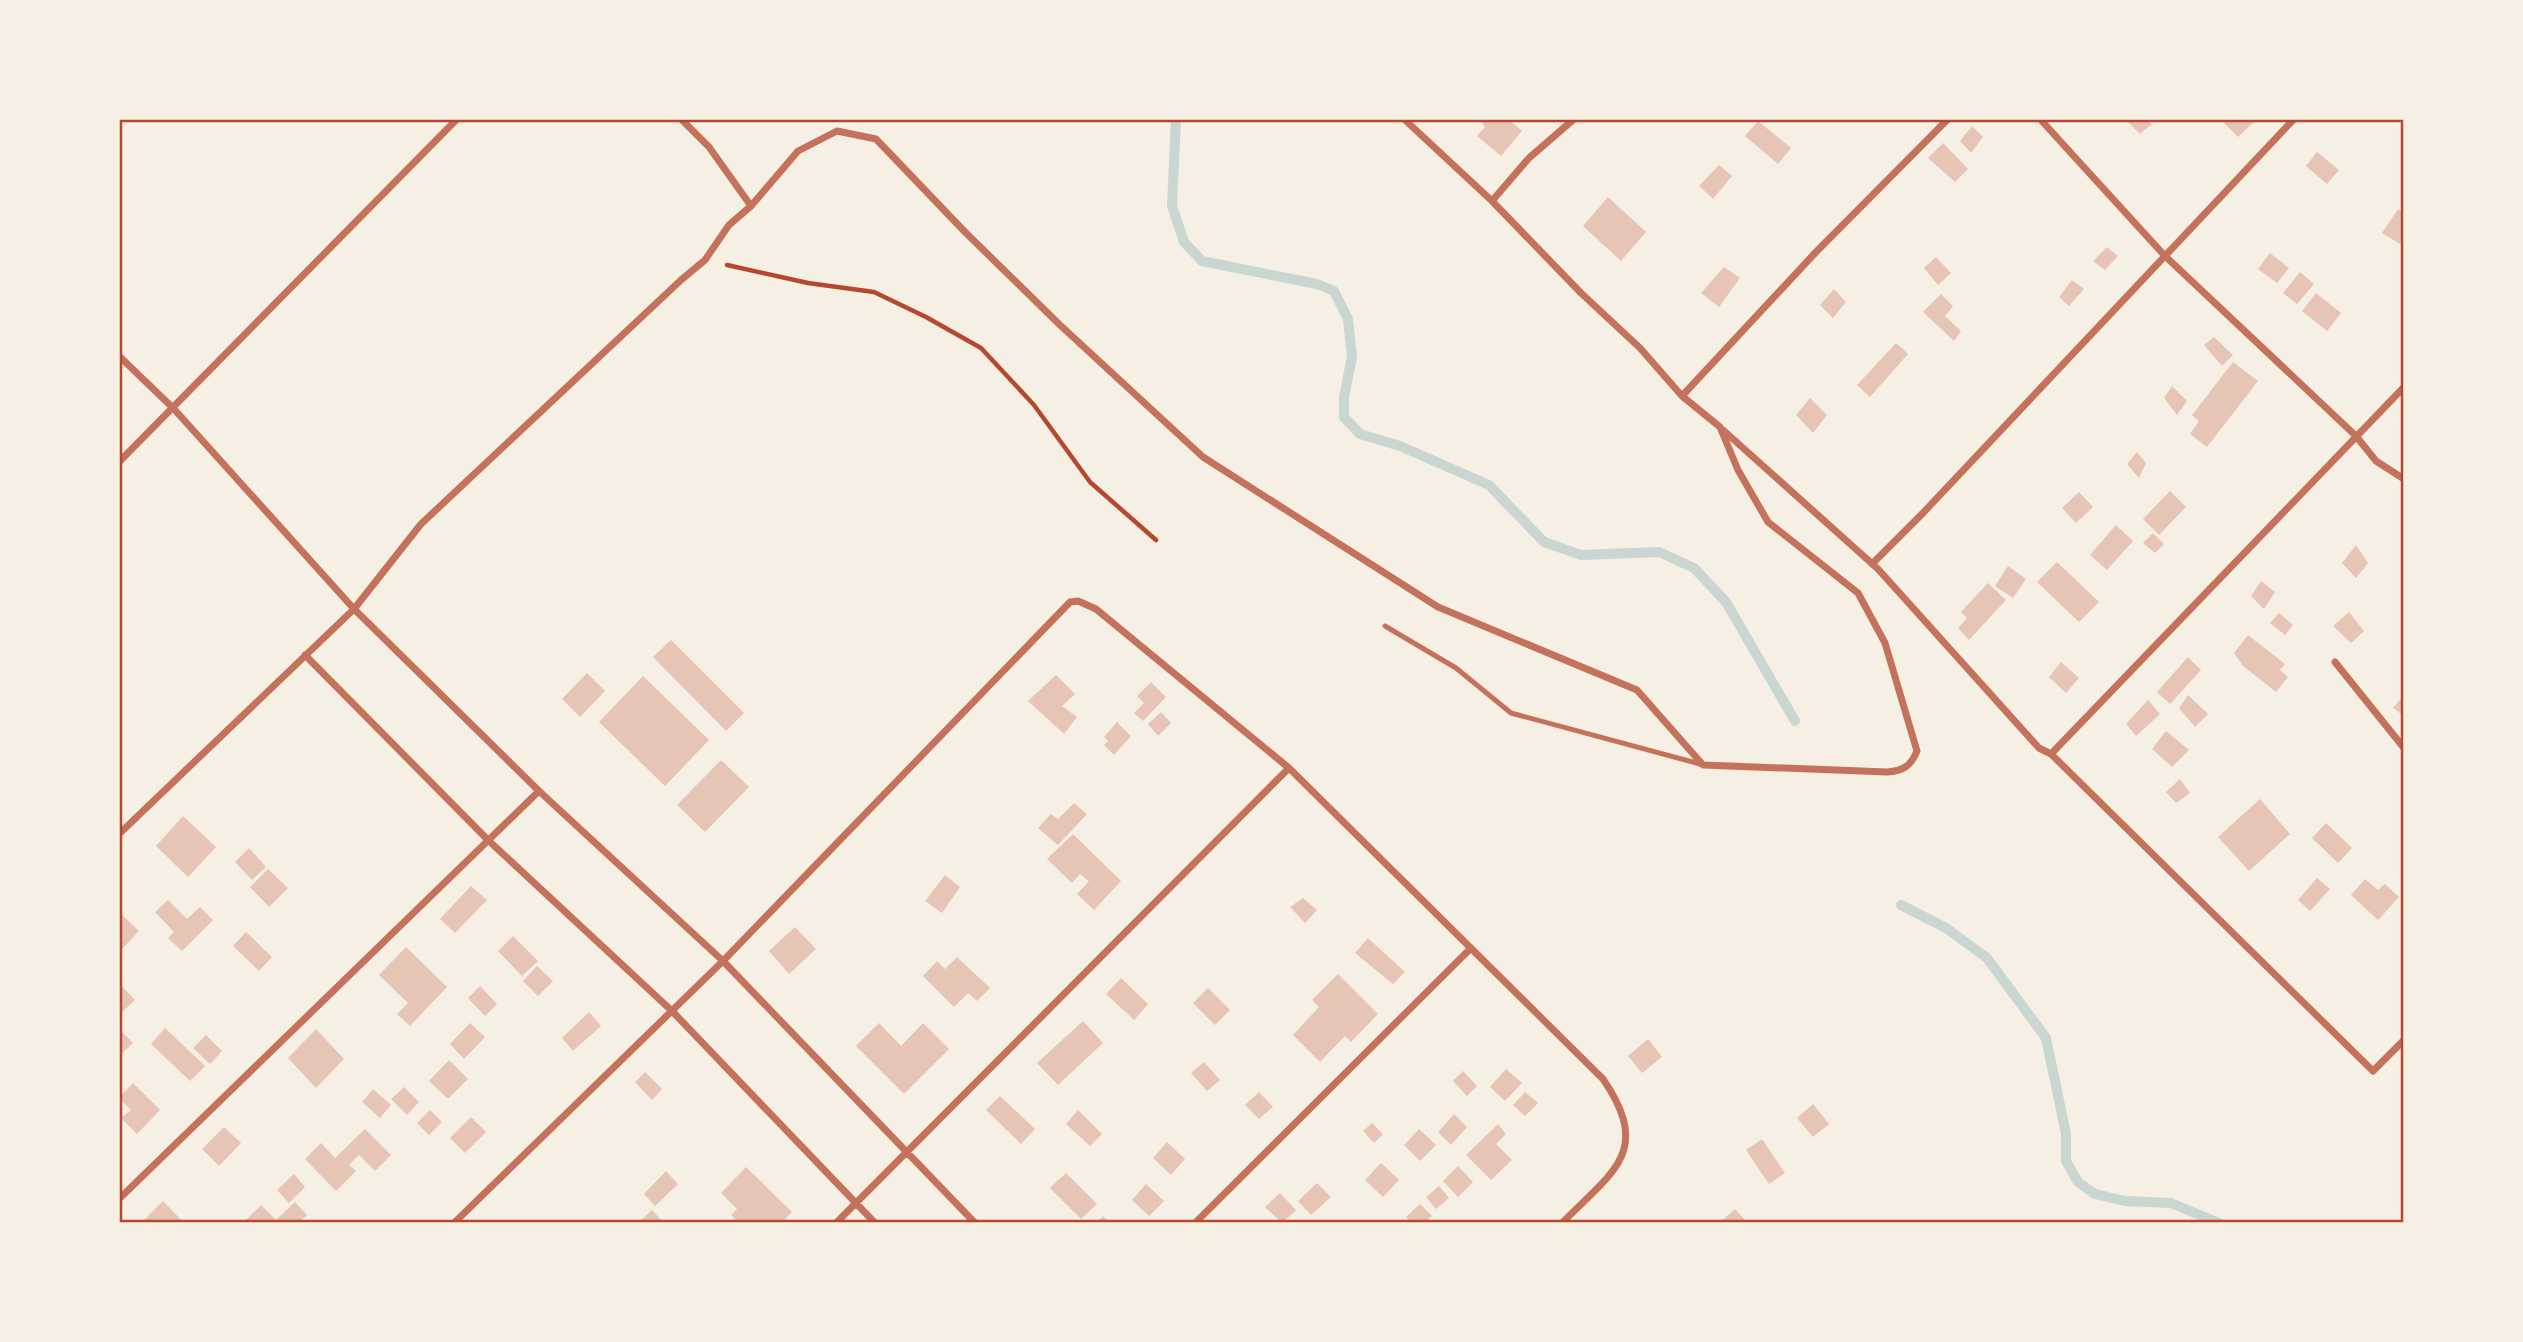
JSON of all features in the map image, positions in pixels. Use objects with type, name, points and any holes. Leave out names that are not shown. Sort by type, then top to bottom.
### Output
[{"type":"street","points":[[119,462],[457,119]]},
{"type":"street","points":[[681,119],[709,147],[751,206]]},
{"type":"street","points":[[1404,119],[1492,201],[1581,293],[1640,348],[1682,396],[1872,564],[2039,748],[2051,754],[2372,1071],[2404,1040]]},
{"type":"street","points":[[1492,201],[1529,158],[1574,119]]},
{"type":"street","points":[[1682,396],[1815,253],[1948,119]]},
{"type":"street","points":[[2040,119],[2165,256],[2356,436],[2376,461],[2404,479]]},
{"type":"street","points":[[1872,564],[1923,514],[2294,119]]},
{"type":"street","points":[[119,834],[354,609],[421,524],[705,260],[729,225],[751,206],[798,151],[837,131],[876,139],[966,233],[1060,325],[1203,457],[1438,607],[1637,690],[1703,765],[1895,772],[1910,765],[1917,751],[1885,643],[1858,593],[1768,522],[1738,470],[1720,427]]},
{"type":"street","points":[[119,356],[174,409],[354,609],[539,791],[723,961],[975,1223]]},
{"type":"street","points":[[2051,754],[2404,387]]},
{"type":"street","points":[[454,1223],[723,961],[1070,602],[1078,601],[1097,609],[1289,768],[1603,1079],[1618,1101],[1626,1123],[1625,1147],[1618,1166],[1562,1223]]},
{"type":"street","points":[[305,655],[489,841],[672,1011],[875,1223]]},
{"type":"street","points":[[2335,662],[2404,748]]},
{"type":"street","points":[[836,1223],[1289,768]]},
{"type":"street","points":[[119,1199],[539,791]]},
{"type":"street","points":[[1195,1223],[1471,948]]},
{"type":"lane","points":[[1385,626],[1456,668],[1511,713],[1703,765]]},
{"type":"path","points":[[705,260],[808,283],[874,292],[981,348],[1034,405],[1090,482],[1157,540]]},
{"type":"building","points":[[1480,119],[1508,119],[1522,131],[1501,156],[1477,136],[1485,127]]},
{"type":"building","points":[[2125,119],[2147,119],[2152,124],[2140,134]]},
{"type":"building","points":[[2228,119],[2257,119],[2238,137],[2224,123]]},
{"type":"building","points":[[1758,121],[1791,148],[1778,164],[1745,136]]},
{"type":"building","points":[[1972,126],[1983,137],[1971,153],[1960,141]]},
{"type":"building","points":[[1943,143],[1968,169],[1955,182],[1928,158]]},
{"type":"building","points":[[2317,152],[2339,170],[2327,184],[2306,166]]},
{"type":"building","points":[[1719,165],[1732,176],[1713,199],[1699,186]]},
{"type":"building","points":[[1608,197],[1646,232],[1621,261],[1583,226]]},
{"type":"building","points":[[2398,209],[2404,213],[2404,238],[2400,244],[2382,233]]},
{"type":"building","points":[[2107,247],[2118,256],[2105,270],[2093,261]]},
{"type":"building","points":[[2270,253],[2289,268],[2277,283],[2258,269]]},
{"type":"building","points":[[1936,257],[1951,273],[1938,285],[1924,268]]},
{"type":"building","points":[[1724,267],[1740,278],[1719,307],[1701,293]]},
{"type":"building","points":[[2300,272],[2314,284],[2297,304],[2283,293]]},
{"type":"building","points":[[2072,280],[2084,289],[2069,306],[2059,297]]},
{"type":"building","points":[[1834,289],[1846,302],[1833,318],[1820,305]]},
{"type":"building","points":[[2316,293],[2341,313],[2327,331],[2302,311]]},
{"type":"building","points":[[1941,294],[1953,306],[1945,316],[1961,331],[1954,341],[1923,312]]},
{"type":"building","points":[[2214,337],[2233,355],[2222,366],[2204,345]]},
{"type":"building","points":[[1896,343],[1908,354],[1870,397],[1857,385]]},
{"type":"building","points":[[2233,362],[2258,381],[2207,447],[2190,434],[2199,421],[2192,415]]},
{"type":"building","points":[[2172,386],[2187,401],[2177,415],[2164,398]]},
{"type":"building","points":[[1810,398],[1827,415],[1813,433],[1796,415]]},
{"type":"building","points":[[2137,452],[2146,463],[2139,478],[2127,464]]},
{"type":"building","points":[[2170,491],[2186,507],[2159,535],[2143,519]]},
{"type":"building","points":[[2079,492],[2093,507],[2076,523],[2062,508]]},
{"type":"building","points":[[2116,525],[2133,541],[2107,570],[2090,555]]},
{"type":"building","points":[[2153,533],[2164,544],[2155,553],[2143,543]]},
{"type":"building","points":[[2356,545],[2368,563],[2356,578],[2342,563]]},
{"type":"building","points":[[2057,562],[2099,602],[2079,622],[2037,582]]},
{"type":"building","points":[[2008,566],[2026,579],[2013,598],[1995,586]]},
{"type":"building","points":[[2261,581],[2275,592],[2264,609],[2251,596]]},
{"type":"building","points":[[1988,583],[2006,600],[1969,640],[1958,628],[1967,618],[1961,612]]},
{"type":"building","points":[[2349,612],[2364,631],[2351,643],[2333,626]]},
{"type":"building","points":[[2279,613],[2293,625],[2285,635],[2270,623]]},
{"type":"building","points":[[2248,635],[2285,664],[2280,670],[2288,677],[2276,692],[2243,666],[2234,653]]},
{"type":"building","points":[[671,640],[744,713],[726,731],[653,657]]},
{"type":"building","points":[[2188,657],[2201,670],[2170,704],[2157,692]]},
{"type":"building","points":[[2061,662],[2079,678],[2066,693],[2049,677]]},
{"type":"building","points":[[587,673],[605,691],[580,717],[562,699]]},
{"type":"building","points":[[1056,675],[1075,694],[1062,706],[1077,717],[1064,734],[1028,701]]},
{"type":"building","points":[[643,676],[709,740],[665,786],[599,722]]},
{"type":"building","points":[[1151,682],[1166,697],[1143,721],[1134,713],[1144,703],[1137,696]]},
{"type":"building","points":[[2188,695],[2208,714],[2195,727],[2179,708]]},
{"type":"building","points":[[2404,695],[2404,716],[2393,708]]},
{"type":"building","points":[[2148,700],[2160,714],[2136,736],[2126,724]]},
{"type":"building","points":[[1161,712],[1171,723],[1158,736],[1148,724]]},
{"type":"building","points":[[1117,722],[1131,736],[1114,755],[1104,745],[1108,741],[1104,737]]},
{"type":"building","points":[[2166,731],[2189,750],[2172,767],[2152,749]]},
{"type":"building","points":[[721,760],[749,787],[705,832],[677,805]]},
{"type":"building","points":[[2180,779],[2190,793],[2176,803],[2166,792]]},
{"type":"building","points":[[2260,799],[2290,834],[2249,871],[2218,837]]},
{"type":"building","points":[[1074,803],[1087,814],[1058,845],[1038,828],[1051,814],[1058,819]]},
{"type":"building","points":[[183,816],[216,847],[188,877],[156,846]]},
{"type":"building","points":[[2326,823],[2352,848],[2338,863],[2312,838]]},
{"type":"building","points":[[1073,834],[1121,881],[1094,910],[1077,894],[1089,881],[1080,874],[1072,883],[1047,859]]},
{"type":"building","points":[[249,848],[266,867],[252,880],[235,862]]},
{"type":"building","points":[[268,869],[288,888],[269,907],[250,887]]},
{"type":"building","points":[[945,875],[960,887],[942,913],[925,901]]},
{"type":"building","points":[[2317,878],[2330,889],[2310,911],[2298,900]]},
{"type":"building","points":[[2365,879],[2378,890],[2385,884],[2399,897],[2378,920],[2351,895]]},
{"type":"building","points":[[471,886],[487,900],[455,933],[440,919]]},
{"type":"building","points":[[1303,898],[1317,910],[1305,923],[1290,907]]},
{"type":"building","points":[[168,900],[187,919],[200,907],[213,920],[182,951],[168,938],[174,932],[155,912]]},
{"type":"building","points":[[119,912],[139,931],[120,951],[119,950]]},
{"type":"building","points":[[795,927],[816,949],[789,974],[769,951]]},
{"type":"building","points":[[246,932],[272,957],[259,971],[233,946]]},
{"type":"building","points":[[513,936],[538,961],[522,976],[498,951]]},
{"type":"building","points":[[1368,938],[1405,972],[1393,984],[1355,953]]},
{"type":"building","points":[[406,947],[447,987],[410,1026],[397,1014],[408,1003],[379,975]]},
{"type":"building","points":[[957,957],[990,988],[977,1001],[968,993],[954,1007],[923,976],[937,961],[945,969]]},
{"type":"building","points":[[537,966],[553,981],[538,996],[523,981]]},
{"type":"building","points":[[1338,974],[1378,1014],[1351,1042],[1345,1036],[1320,1062],[1293,1035],[1319,1007],[1312,1000]]},
{"type":"building","points":[[1121,978],[1148,1004],[1134,1020],[1106,994]]},
{"type":"building","points":[[119,983],[135,1000],[119,1015]]},
{"type":"building","points":[[480,986],[497,1004],[485,1016],[468,998]]},
{"type":"building","points":[[1208,988],[1230,1010],[1215,1025],[1193,1003]]},
{"type":"building","points":[[589,1012],[601,1026],[573,1051],[562,1038]]},
{"type":"building","points":[[1083,1021],[1103,1043],[1058,1085],[1037,1063]]},
{"type":"building","points":[[470,1023],[485,1037],[464,1059],[450,1044]]},
{"type":"building","points":[[879,1023],[901,1046],[923,1023],[949,1049],[904,1094],[856,1046]]},
{"type":"building","points":[[165,1028],[205,1066],[190,1081],[151,1044]]},
{"type":"building","points":[[119,1029],[133,1043],[119,1056]]},
{"type":"building","points":[[316,1029],[344,1059],[316,1088],[288,1058]]},
{"type":"building","points":[[206,1035],[222,1051],[210,1064],[193,1048]]},
{"type":"building","points":[[1648,1039],[1662,1057],[1642,1073],[1628,1056]]},
{"type":"building","points":[[449,1060],[468,1079],[448,1099],[429,1081]]},
{"type":"building","points":[[1204,1062],[1220,1080],[1207,1091],[1191,1073]]},
{"type":"building","points":[[1506,1069],[1522,1083],[1505,1101],[1490,1087]]},
{"type":"building","points":[[1463,1071],[1477,1086],[1467,1096],[1453,1081]]},
{"type":"building","points":[[645,1072],[662,1089],[652,1100],[635,1082]]},
{"type":"building","points":[[133,1083],[160,1110],[137,1134],[121,1118],[131,1110],[119,1098]]},
{"type":"building","points":[[404,1087],[419,1102],[407,1115],[391,1099]]},
{"type":"building","points":[[373,1089],[391,1105],[380,1118],[362,1102]]},
{"type":"building","points":[[1259,1092],[1273,1107],[1259,1119],[1245,1105]]},
{"type":"building","points":[[1525,1092],[1538,1103],[1525,1116],[1513,1105]]},
{"type":"building","points":[[1000,1096],[1035,1129],[1021,1144],[986,1110]]},
{"type":"building","points":[[1813,1104],[1829,1124],[1813,1137],[1797,1118]]},
{"type":"building","points":[[430,1110],[442,1122],[429,1135],[417,1123]]},
{"type":"building","points":[[1078,1110],[1102,1134],[1090,1146],[1066,1124]]},
{"type":"building","points":[[1454,1114],[1467,1127],[1451,1145],[1438,1132]]},
{"type":"building","points":[[471,1117],[486,1132],[465,1153],[450,1138]]},
{"type":"building","points":[[1372,1123],[1383,1134],[1374,1143],[1363,1131]]},
{"type":"building","points":[[1498,1124],[1506,1134],[1496,1144],[1512,1160],[1491,1180],[1466,1155]]},
{"type":"building","points":[[224,1127],[241,1143],[219,1166],[202,1149]]},
{"type":"building","points":[[365,1129],[391,1155],[375,1171],[359,1155],[349,1165],[356,1171],[336,1191],[305,1159],[321,1143],[335,1158]]},
{"type":"building","points":[[1419,1129],[1436,1145],[1420,1161],[1404,1145]]},
{"type":"building","points":[[1762,1139],[1785,1173],[1769,1184],[1746,1150]]},
{"type":"building","points":[[1167,1142],[1185,1159],[1171,1175],[1153,1158]]},
{"type":"building","points":[[1381,1163],[1399,1180],[1383,1197],[1365,1180]]},
{"type":"building","points":[[1458,1166],[1473,1182],[1458,1197],[1443,1181]]},
{"type":"building","points":[[746,1167],[792,1212],[781,1223],[739,1223],[731,1215],[737,1209],[721,1193]]},
{"type":"building","points":[[666,1171],[678,1184],[655,1206],[644,1194]]},
{"type":"building","points":[[1066,1173],[1097,1204],[1081,1219],[1050,1188]]},
{"type":"building","points":[[294,1174],[305,1187],[289,1203],[277,1190]]},
{"type":"building","points":[[1317,1183],[1331,1197],[1311,1215],[1298,1201]]},
{"type":"building","points":[[1146,1184],[1164,1201],[1149,1216],[1132,1200]]},
{"type":"building","points":[[1439,1186],[1449,1198],[1436,1209],[1426,1197]]},
{"type":"building","points":[[1280,1193],[1296,1210],[1282,1223],[1265,1207]]},
{"type":"building","points":[[163,1201],[184,1223],[141,1223]]},
{"type":"building","points":[[295,1202],[307,1215],[298,1223],[279,1223],[276,1220]]},
{"type":"building","points":[[1420,1204],[1432,1216],[1424,1223],[1412,1223],[1406,1217]]},
{"type":"building","points":[[261,1205],[275,1219],[272,1223],[243,1223]]},
{"type":"building","points":[[1735,1209],[1748,1223],[1719,1223]]},
{"type":"building","points":[[652,1210],[664,1223],[638,1223]]},
{"type":"building","points":[[1103,1216],[1111,1223],[1096,1223]]},
{"type":"waterway","points":[[1176,119],[1172,206],[1184,242],[1202,261],[1317,284],[1334,291],[1348,319],[1352,357],[1344,397],[1344,417],[1360,434],[1400,446],[1489,485],[1544,542],[1581,555],[1659,552],[1694,568],[1726,602],[1795,721]]},
{"type":"waterway","points":[[1901,905],[1946,928],[1987,958],[2046,1038],[2066,1134],[2066,1161],[2078,1182],[2095,1194],[2125,1201],[2171,1203],[2219,1223]]}]
